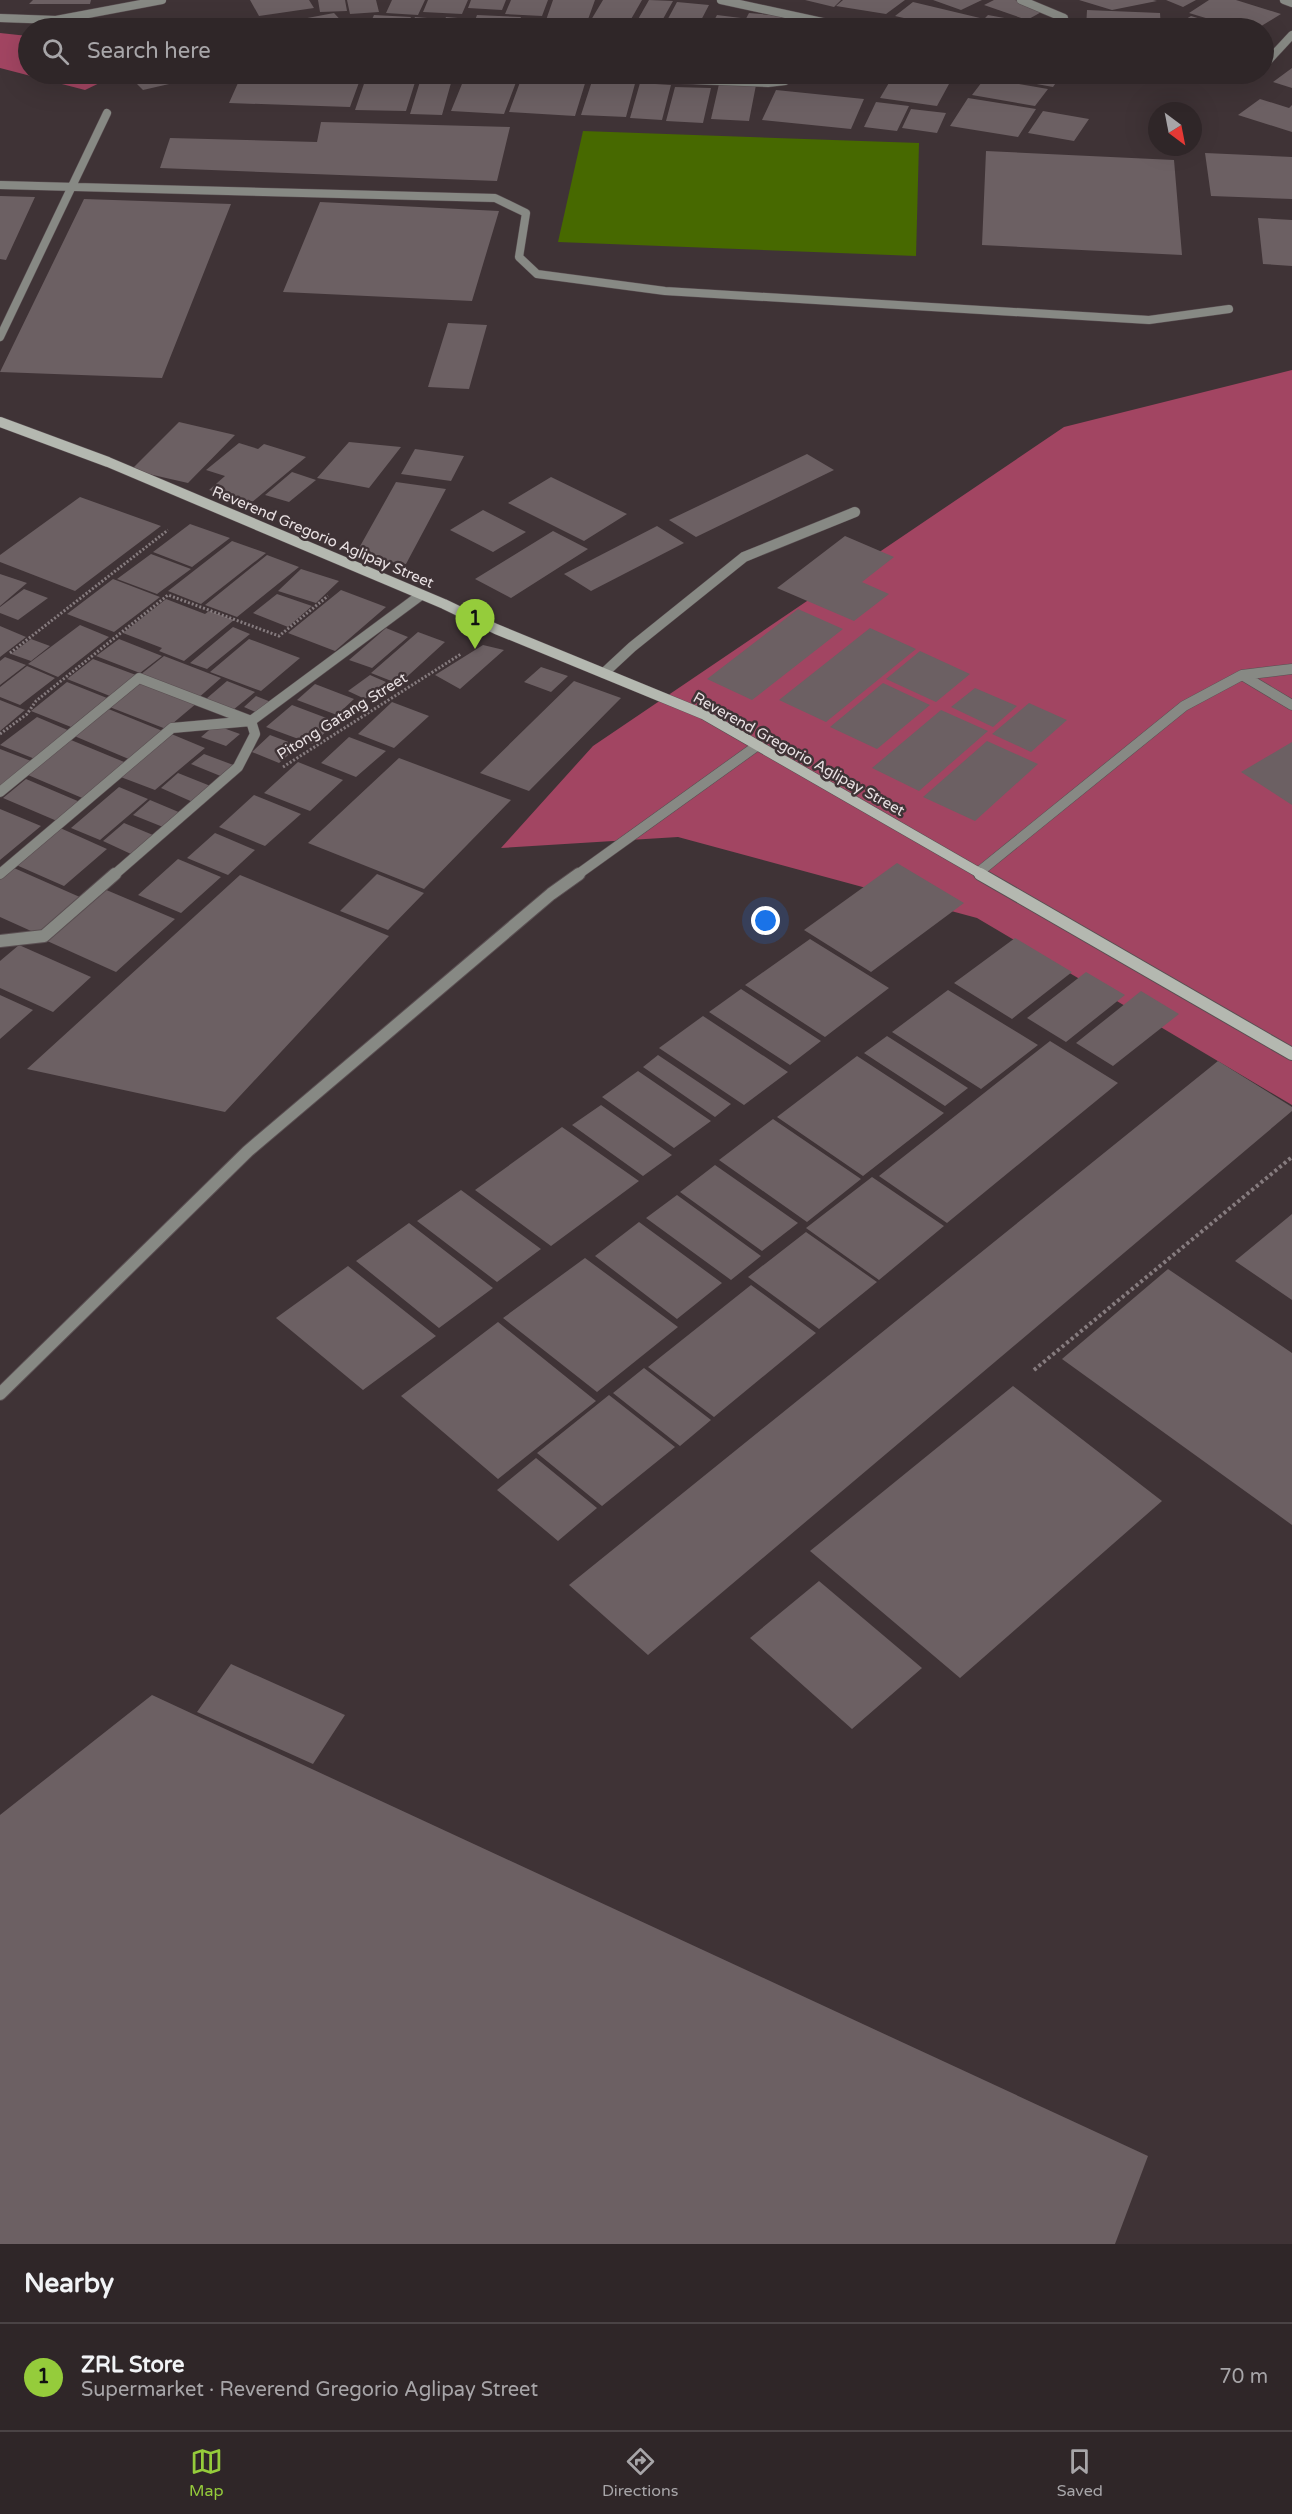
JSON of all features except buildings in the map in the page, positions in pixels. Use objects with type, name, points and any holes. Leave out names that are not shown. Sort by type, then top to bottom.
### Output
[{"type":"street","points":[[67,18],[162,0]]},
{"type":"street","points":[[721,0],[801,18]]},
{"type":"street","points":[[1021,0],[1064,18]]},
{"type":"street","points":[[1284,0],[1292,3]]},
{"type":"street","points":[[0,18],[18,19]]},
{"type":"street","points":[[1274,54],[1292,35]]},
{"type":"street","points":[[0,337],[107,113]]},
{"type":"street","points":[[0,185],[73,185],[495,198],[526,213],[519,257],[537,274],[665,291],[1149,320],[1229,309]]},
{"type":"street","name":"Reverend Gregorio Aglipay Street","points":[[0,422],[108,462],[496,629],[703,714],[1292,1054]]},
{"type":"street","points":[[604,673],[632,647],[744,557],[855,512]]},
{"type":"street","points":[[0,874],[172,728],[207,723],[251,721],[421,595]]},
{"type":"street","points":[[979,873],[1184,706],[1242,675],[1292,669]]},
{"type":"street","points":[[1242,675],[1292,705]]},
{"type":"street","points":[[0,792],[128,685],[140,678],[251,721]]},
{"type":"street","points":[[0,941],[44,936],[238,767],[255,734],[251,721]]},
{"type":"street","points":[[0,1394],[248,1151],[550,894],[758,746]]},
{"type":"street","points":[[0,1378],[17,1378]]},
{"type":"path","points":[[10,653],[204,503]]},
{"type":"path","points":[[279,636],[361,569]]},
{"type":"path","name":"Pitong Gatang Street","points":[[275,774],[292,759],[426,678],[496,629]]},
{"type":"path","points":[[1034,1370],[1292,1157]]},
{"type":"shaded area","points":[[0,33],[18,35],[18,73],[0,68]]},
{"type":"shaded area","points":[[62,84],[97,84],[85,90]]},
{"type":"shaded area","points":[[583,131],[919,143],[916,256],[558,242]]},
{"type":"shaded area","points":[[1292,370],[1292,1105],[977,918],[678,837],[501,848],[593,746],[1064,427]]},
{"type":"place","name":"ZRL Store","points":[[475,649]]}]
